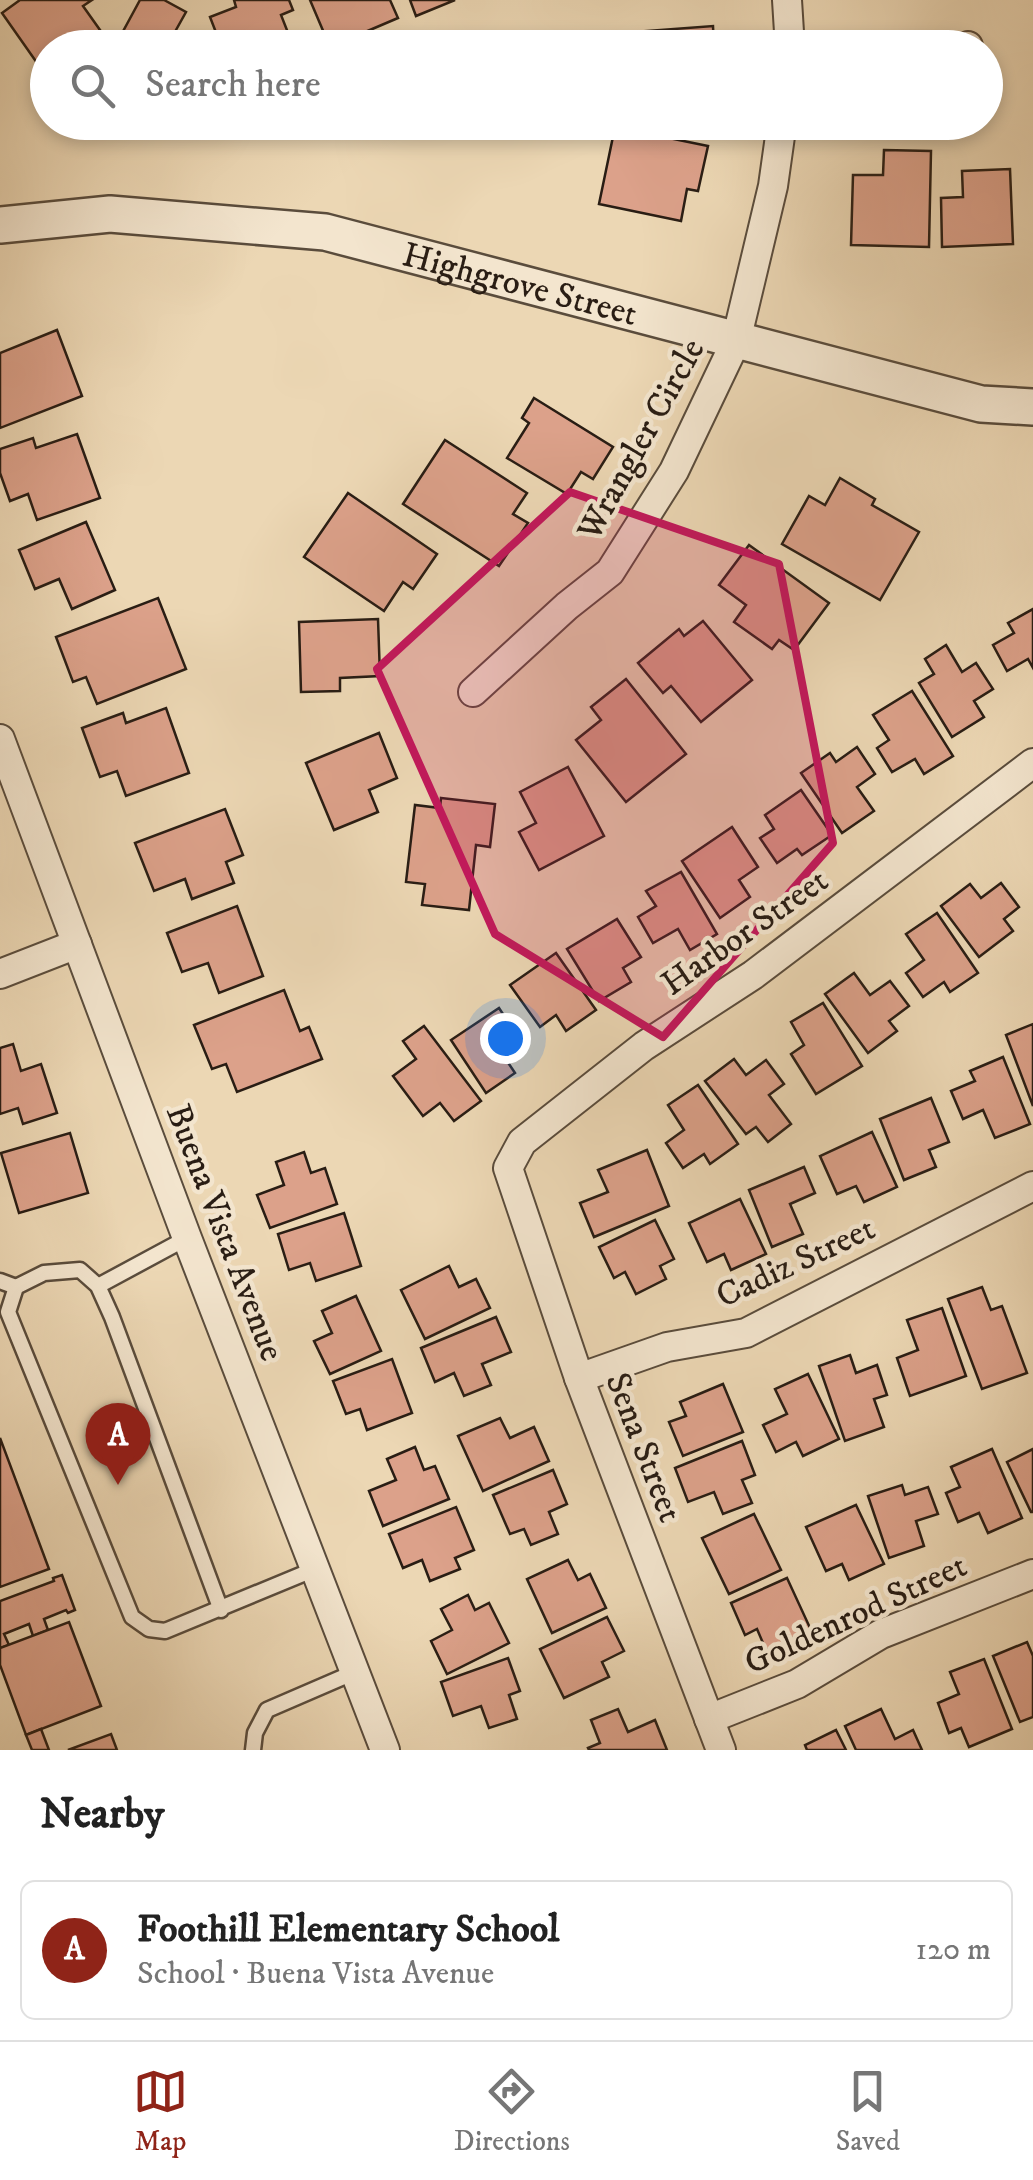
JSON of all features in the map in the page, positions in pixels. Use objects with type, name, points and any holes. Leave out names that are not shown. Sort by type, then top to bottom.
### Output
[{"type":"street","points":[[787,0],[789,30]]},
{"type":"street","name":"Wrangler Circle","points":[[473,692],[610,572],[674,471],[736,341],[779,140]]},
{"type":"street","name":"Highgrove Street","points":[[0,225],[110,214],[325,232],[981,404],[1033,406]]},
{"type":"street","name":"Buena Vista Avenue","points":[[0,739],[385,1750]]},
{"type":"street","name":"Harbor Street","points":[[508,1168],[522,1142],[644,1046],[753,975],[1033,763]]},
{"type":"street","points":[[0,974],[77,944]]},
{"type":"street","name":"Sena Street","points":[[508,1168],[579,1378],[720,1750]]},
{"type":"street","name":"Cadiz Street","points":[[579,1378],[667,1347],[746,1332],[1033,1186]]},
{"type":"street","name":"Goldenrod Street","points":[[710,1719],[797,1684],[881,1634],[1033,1574]]},
{"type":"lane","points":[[98,1286],[187,1238]]},
{"type":"lane","points":[[221,1610],[98,1286],[80,1270],[44,1273],[16,1287],[8,1312],[132,1617],[148,1629],[165,1631],[221,1610],[315,1569]]},
{"type":"lane","points":[[0,1281],[16,1287]]},
{"type":"lane","points":[[253,1750],[255,1733],[267,1710],[355,1672]]},
{"type":"highlighted area","points":[[570,492],[779,564],[833,843],[663,1037],[495,934],[377,669]]},
{"type":"building","points":[[20,0],[92,0],[83,6],[100,30],[30,30],[30,53],[2,13]]},
{"type":"building","points":[[140,0],[164,0],[186,12],[176,30],[124,30]]},
{"type":"building","points":[[234,0],[289,0],[293,10],[281,15],[287,30],[215,30],[210,17],[236,7]]},
{"type":"building","points":[[310,0],[390,0],[398,18],[370,30],[323,30]]},
{"type":"building","points":[[410,0],[455,0],[416,16]]},
{"type":"building","points":[[713,26],[713,30],[661,30]]},
{"type":"building","points":[[612,140],[679,140],[708,146],[698,191],[687,189],[681,221],[599,204]]},
{"type":"building","points":[[884,150],[931,151],[929,247],[851,245],[853,175],[883,175]]},
{"type":"building","points":[[1010,169],[1013,244],[942,247],[941,198],[963,197],[962,171]]},
{"type":"building","points":[[57,330],[82,396],[0,428],[0,353]]},
{"type":"building","points":[[534,398],[613,447],[593,479],[581,472],[567,494],[507,458],[529,423],[522,418]]},
{"type":"building","points":[[77,434],[100,498],[37,520],[28,494],[10,501],[0,473],[0,449],[33,438],[36,448]]},
{"type":"building","points":[[445,440],[527,493],[513,514],[528,523],[499,566],[403,504]]},
{"type":"building","points":[[840,478],[875,499],[872,505],[919,532],[880,600],[782,544],[809,496],[825,505]]},
{"type":"building","points":[[348,493],[437,554],[413,589],[403,582],[384,611],[304,557]]},
{"type":"building","points":[[86,522],[115,590],[72,609],[59,579],[35,589],[19,550]]},
{"type":"building","points":[[749,545],[829,603],[794,650],[779,640],[772,649],[734,622],[746,605],[719,585]]},
{"type":"building","points":[[158,598],[186,669],[97,704],[86,677],[73,682],[56,637]]},
{"type":"building","points":[[1033,609],[1033,668],[1028,659],[1007,671],[993,645],[1014,633],[1008,623]]},
{"type":"building","points":[[378,619],[380,676],[340,678],[340,691],[301,692],[299,622]]},
{"type":"building","points":[[703,621],[752,680],[701,722],[671,686],[663,693],[638,663],[679,629],[684,636]]},
{"type":"building","points":[[946,645],[962,672],[976,663],[993,689],[974,701],[984,717],[952,737],[919,683],[934,674],[925,659]]},
{"type":"building","points":[[626,679],[686,754],[626,802],[576,740],[601,720],[591,707]]},
{"type":"building","points":[[912,691],[953,756],[924,774],[915,759],[892,772],[877,748],[889,740],[873,715]]},
{"type":"building","points":[[166,708],[189,773],[126,796],[117,771],[100,777],[82,728],[123,713],[126,723]]},
{"type":"building","points":[[379,733],[397,778],[369,790],[378,812],[334,830],[306,763]]},
{"type":"building","points":[[857,747],[875,774],[857,787],[874,811],[842,833],[801,773],[830,753],[836,762]]},
{"type":"building","points":[[568,767],[604,836],[539,870],[519,832],[536,823],[520,792]]},
{"type":"building","points":[[801,790],[832,835],[802,855],[797,849],[777,863],[760,838],[774,829],[765,815]]},
{"type":"building","points":[[441,798],[495,804],[490,847],[476,845],[469,910],[422,905],[425,884],[406,882],[415,805],[440,808]]},
{"type":"building","points":[[225,809],[243,855],[226,862],[234,883],[192,899],[185,879],[154,891],[135,843]]},
{"type":"building","points":[[732,827],[758,867],[739,880],[750,897],[720,918],[682,861]]},
{"type":"building","points":[[681,872],[717,934],[690,950],[678,929],[653,943],[638,917],[656,906],[646,891]]},
{"type":"building","points":[[1001,883],[1019,907],[1004,919],[1013,931],[979,957],[941,906],[970,884],[981,898]]},
{"type":"building","points":[[237,906],[263,976],[219,993],[208,963],[182,972],[167,933]]},
{"type":"building","points":[[937,913],[978,973],[950,992],[944,982],[923,997],[906,973],[924,960],[906,934]]},
{"type":"building","points":[[617,919],[641,957],[623,968],[631,982],[599,1001],[567,949]]},
{"type":"building","points":[[556,953],[596,1010],[566,1031],[556,1015],[540,1027],[510,985]]},
{"type":"building","points":[[854,973],[870,995],[890,981],[909,1006],[889,1021],[897,1031],[868,1053],[825,994]]},
{"type":"building","points":[[284,990],[300,1031],[309,1027],[322,1059],[237,1092],[226,1064],[212,1069],[194,1025]]},
{"type":"building","points":[[823,1003],[862,1066],[816,1094],[791,1054],[804,1045],[791,1022]]},
{"type":"building","points":[[499,1008],[524,1046],[505,1058],[515,1073],[486,1093],[451,1040]]},
{"type":"building","points":[[1033,1024],[1033,1106],[1006,1035]]},
{"type":"building","points":[[424,1026],[481,1101],[454,1121],[440,1103],[423,1116],[393,1076],[416,1059],[403,1041]]},
{"type":"building","points":[[13,1044],[21,1071],[41,1064],[57,1113],[23,1124],[18,1108],[0,1114],[0,1048]]},
{"type":"building","points":[[1003,1057],[1030,1124],[995,1138],[983,1110],[963,1119],[951,1091],[975,1081],[970,1071]]},
{"type":"building","points":[[734,1059],[746,1075],[766,1060],[784,1084],[769,1095],[791,1124],[768,1142],[756,1127],[746,1134],[705,1081]]},
{"type":"building","points":[[698,1085],[738,1144],[710,1164],[704,1154],[683,1168],[666,1143],[684,1130],[668,1105]]},
{"type":"building","points":[[931,1098],[949,1142],[929,1150],[936,1167],[904,1180],[880,1119]]},
{"type":"building","points":[[872,1132],[897,1187],[864,1202],[856,1186],[837,1194],[820,1156]]},
{"type":"building","points":[[70,1133],[88,1193],[19,1213],[1,1153]]},
{"type":"building","points":[[647,1150],[669,1206],[594,1237],[580,1203],[608,1192],[598,1170]]},
{"type":"building","points":[[304,1152],[311,1173],[325,1168],[337,1204],[270,1228],[257,1195],[284,1185],[276,1162]]},
{"type":"building","points":[[804,1167],[815,1193],[790,1204],[803,1234],[772,1247],[749,1190]]},
{"type":"building","points":[[740,1199],[766,1254],[731,1270],[724,1254],[707,1262],[689,1223]]},
{"type":"building","points":[[344,1213],[361,1266],[316,1281],[310,1263],[289,1270],[278,1234]]},
{"type":"building","points":[[655,1220],[674,1259],[660,1266],[666,1279],[636,1294],[625,1272],[614,1278],[599,1247]]},
{"type":"building","points":[[449,1266],[459,1287],[476,1279],[490,1308],[425,1339],[401,1290]]},
{"type":"building","points":[[982,1287],[991,1310],[1002,1306],[1027,1373],[982,1389],[948,1299]]},
{"type":"building","points":[[356,1296],[381,1351],[330,1374],[314,1341],[332,1333],[322,1311]]},
{"type":"building","points":[[942,1308],[966,1376],[910,1396],[897,1358],[918,1350],[907,1320]]},
{"type":"building","points":[[496,1317],[511,1352],[482,1364],[491,1385],[464,1396],[454,1373],[435,1382],[421,1348]]},
{"type":"building","points":[[850,1355],[856,1373],[877,1365],[887,1395],[874,1399],[884,1427],[845,1441],[819,1366]]},
{"type":"building","points":[[392,1359],[412,1413],[367,1430],[360,1409],[346,1414],[333,1381]]},
{"type":"building","points":[[808,1374],[839,1439],[803,1456],[796,1442],[776,1452],[763,1425],[787,1414],[775,1389]]},
{"type":"building","points":[[723,1384],[743,1432],[683,1456],[669,1422],[686,1416],[680,1402]]},
{"type":"building","points":[[500,1418],[510,1438],[534,1427],[549,1461],[483,1491],[458,1436]]},
{"type":"building","points":[[0,1438],[49,1569],[0,1587]]},
{"type":"building","points":[[742,1441],[755,1475],[742,1480],[752,1503],[723,1514],[714,1492],[688,1502],[675,1468]]},
{"type":"building","points":[[415,1447],[424,1470],[435,1466],[449,1499],[383,1526],[369,1491],[396,1480],[387,1459]]},
{"type":"building","points":[[992,1449],[1022,1518],[988,1533],[979,1513],[958,1522],[946,1493],[960,1487],[951,1467]]},
{"type":"building","points":[[1033,1449],[1033,1512],[1031,1512],[1007,1462]]},
{"type":"building","points":[[553,1470],[567,1504],[549,1512],[558,1534],[531,1545],[524,1529],[510,1534],[493,1495]]},
{"type":"building","points":[[902,1485],[905,1495],[928,1487],[938,1514],[916,1521],[924,1546],[889,1558],[868,1496]]},
{"type":"building","points":[[856,1505],[884,1564],[849,1580],[842,1564],[826,1571],[806,1527]]},
{"type":"building","points":[[456,1507],[474,1550],[455,1558],[460,1569],[430,1581],[422,1560],[403,1568],[389,1534]]},
{"type":"building","points":[[754,1514],[781,1570],[729,1594],[702,1538]]},
{"type":"building","points":[[568,1560],[578,1580],[590,1574],[606,1608],[552,1633],[527,1579]]},
{"type":"building","points":[[62,1575],[75,1610],[44,1619],[48,1630],[33,1636],[29,1624],[4,1634],[9,1645],[0,1648],[0,1601]]},
{"type":"building","points":[[787,1578],[811,1630],[766,1650],[757,1629],[745,1635],[731,1603]]},
{"type":"building","points":[[468,1595],[475,1610],[489,1603],[509,1643],[447,1674],[431,1641],[452,1630],[441,1609]]},
{"type":"building","points":[[607,1617],[624,1651],[602,1662],[609,1677],[564,1698],[540,1649]]},
{"type":"building","points":[[69,1622],[101,1706],[26,1735],[0,1665],[0,1648]]},
{"type":"building","points":[[1027,1642],[1033,1656],[1033,1717],[1020,1722],[993,1656]]},
{"type":"building","points":[[508,1658],[520,1691],[509,1695],[517,1719],[489,1728],[481,1706],[453,1716],[441,1682]]},
{"type":"building","points":[[984,1659],[1012,1729],[969,1747],[961,1728],[949,1733],[938,1703],[959,1694],[950,1672]]},
{"type":"building","points":[[618,1709],[628,1732],[655,1720],[667,1750],[589,1750],[600,1743],[591,1720]]},
{"type":"building","points":[[881,1709],[895,1739],[913,1730],[922,1750],[856,1750],[845,1726]]},
{"type":"building","points":[[41,1729],[49,1750],[32,1750],[26,1735]]},
{"type":"building","points":[[836,1730],[846,1750],[807,1750],[805,1745]]},
{"type":"building","points":[[111,1734],[117,1750],[68,1750]]},
{"type":"place","name":"Foothill Elementary School","points":[[118,1485]]}]
